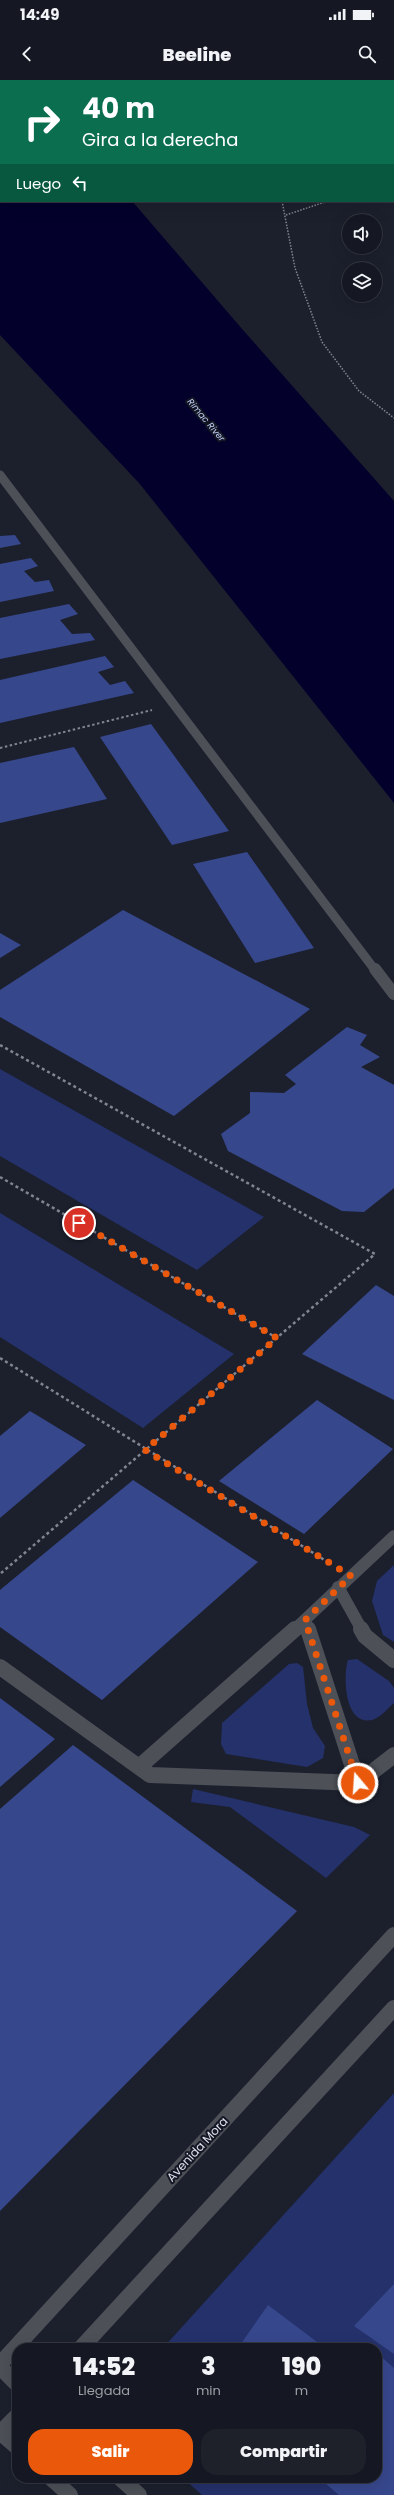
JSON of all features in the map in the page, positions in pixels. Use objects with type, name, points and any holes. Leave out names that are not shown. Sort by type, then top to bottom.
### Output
[{"type":"lane","points":[[0,475],[394,994]]},
{"type":"lane","points":[[139,1767],[305,1620],[338,1587],[394,1536]]},
{"type":"lane","points":[[338,1587],[365,1636],[394,1660]]},
{"type":"lane","points":[[305,1620],[358,1783]]},
{"type":"lane","points":[[0,1667],[150,1775],[358,1783],[394,1755]]},
{"type":"lane","name":"Avenida Mora","points":[[19,2343],[394,1935]]},
{"type":"lane","points":[[87,2343],[394,2008]]},
{"type":"lane","name":"Avenida Mora","points":[[0,2364],[12,2351]]},
{"type":"lane","points":[[0,2367],[12,2379]]},
{"type":"lane","points":[[12,2421],[0,2432],[12,2443]]},
{"type":"lane","points":[[57,2483],[70,2495]]},
{"type":"lane","points":[[126,2483],[139,2495]]},
{"type":"path","points":[[282,202],[295,268],[322,342],[359,391],[394,418]]},
{"type":"path","points":[[286,215],[325,202]]},
{"type":"path","points":[[0,748],[174,705]]},
{"type":"path","points":[[0,1045],[375,1254],[0,1574]]},
{"type":"path","points":[[0,1177],[277,1338]]},
{"type":"path","points":[[0,1358],[145,1450],[351,1576]]},
{"type":"shaded area","points":[[0,1069],[264,1217],[197,1270],[0,1156]]},
{"type":"shaded area","points":[[0,1213],[234,1354],[143,1428],[0,1337]]},
{"type":"shaded area","points":[[394,1565],[394,1642],[383,1635],[372,1601],[377,1581]]},
{"type":"shaded area","points":[[357,1659],[389,1681],[394,1688],[394,1703],[381,1715],[372,1720],[363,1720],[356,1715],[351,1708],[348,1698],[346,1688],[346,1667],[348,1660]]},
{"type":"shaded area","points":[[297,1663],[303,1667],[307,1704],[313,1728],[325,1746],[323,1758],[307,1767],[226,1754],[221,1744],[222,1723],[289,1664]]},
{"type":"shaded area","points":[[193,1789],[354,1827],[370,1835],[326,1878],[230,1807],[191,1802]]},
{"type":"shaded area","points":[[394,2093],[394,2495],[202,2495],[189,2483],[382,2483],[382,2343],[168,2343]]},
{"type":"water","name":"Rimac River","points":[[0,202],[133,202],[243,330],[394,501],[394,803],[139,483],[0,335]]},
{"type":"building","points":[[15,535],[21,544],[0,548],[0,536]]},
{"type":"building","points":[[31,558],[38,566],[24,571],[35,582],[49,580],[54,591],[0,602],[0,564]]},
{"type":"building","points":[[69,604],[78,614],[60,620],[72,634],[90,633],[95,640],[0,659],[0,618]]},
{"type":"building","points":[[105,656],[114,667],[98,672],[110,685],[125,681],[134,693],[0,723],[0,680]]},
{"type":"building","points":[[151,724],[229,831],[172,845],[100,737]]},
{"type":"building","points":[[74,747],[107,799],[0,823],[0,763]]},
{"type":"building","points":[[247,852],[314,948],[255,963],[193,864]]},
{"type":"building","points":[[123,910],[310,1009],[174,1116],[0,1017],[0,990]]},
{"type":"building","points":[[0,933],[21,945],[0,958]]},
{"type":"building","points":[[347,1027],[367,1035],[360,1045],[380,1057],[361,1067],[394,1085],[394,1188],[364,1212],[342,1211],[228,1151],[221,1134],[250,1113],[250,1092],[284,1093],[296,1084],[285,1075]]},
{"type":"building","points":[[376,1285],[394,1296],[394,1400],[302,1354]]},
{"type":"building","points":[[317,1400],[393,1449],[304,1534],[219,1481]]},
{"type":"building","points":[[30,1411],[86,1445],[0,1518],[0,1436]]},
{"type":"building","points":[[133,1480],[258,1562],[102,1700],[0,1627],[0,1590]]},
{"type":"building","points":[[0,1698],[55,1739],[0,1787]]},
{"type":"building","points":[[73,1745],[297,1911],[0,2211],[0,1809]]},
{"type":"building","points":[[394,2284],[394,2354],[382,2346],[382,2343],[378,2343],[354,2326]]},
{"type":"building","points":[[268,2305],[318,2343],[241,2343]]},
{"type":"building","points":[[382,2357],[394,2368],[394,2495],[339,2495],[325,2483],[382,2483]]},
{"type":"route","points":[[79,1223],[277,1338],[145,1450],[351,1576],[305,1620],[358,1783]]}]
